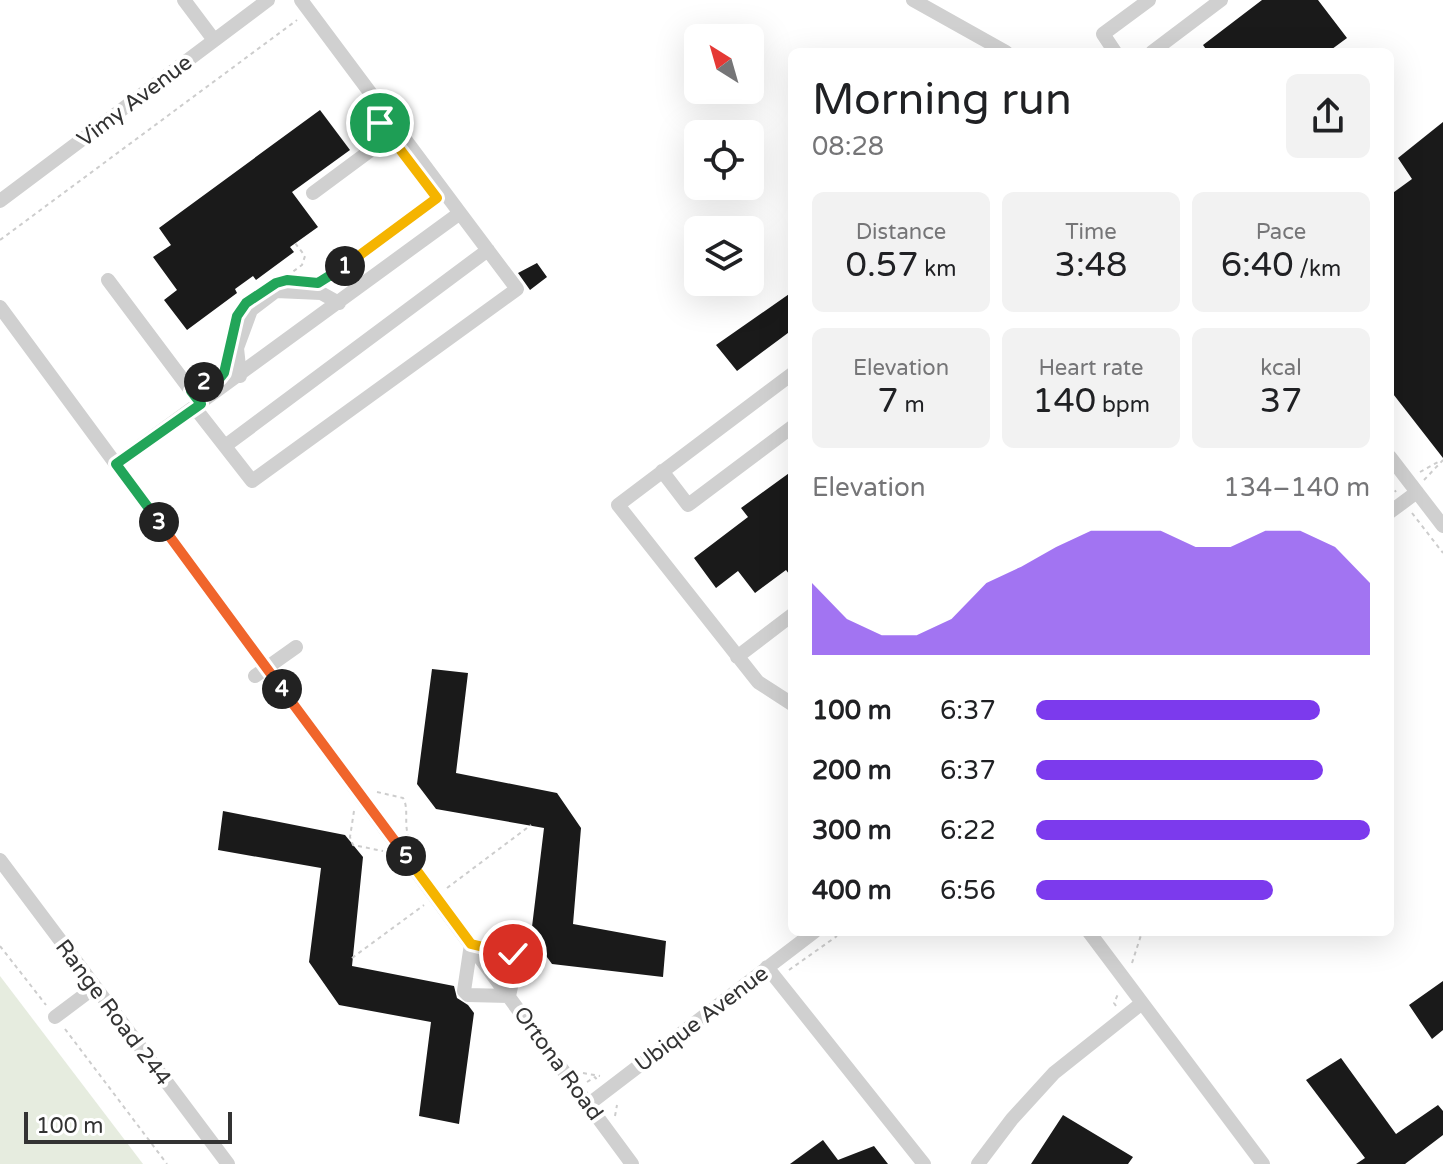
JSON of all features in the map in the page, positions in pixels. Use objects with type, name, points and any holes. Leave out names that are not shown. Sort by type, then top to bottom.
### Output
[{"type":"street","points":[[184,0],[214,40]]},
{"type":"street","name":"Vimy Avenue","points":[[0,201],[268,0]]},
{"type":"street","points":[[913,0],[999,48]]},
{"type":"street","points":[[1112,48],[1103,34],[1149,0]]},
{"type":"street","points":[[1157,48],[1221,0]]},
{"type":"street","points":[[108,280],[252,481],[517,289],[305,5]]},
{"type":"street","points":[[313,193],[398,130]]},
{"type":"street","points":[[116,464],[460,213]]},
{"type":"street","points":[[225,446],[488,250]]},
{"type":"street","points":[[240,376],[237,348],[241,333],[251,310],[263,300],[276,291],[293,291],[321,293],[339,303]]},
{"type":"street","name":"Ortona Road","points":[[0,307],[116,464],[261,672],[471,944],[632,1164]]},
{"type":"street","points":[[788,377],[618,505],[758,682],[788,701]]},
{"type":"street","points":[[662,471],[688,505],[788,430]]},
{"type":"street","points":[[1394,462],[1443,526]]},
{"type":"street","points":[[1394,509],[1417,492]]},
{"type":"street","points":[[737,657],[788,618]]},
{"type":"street","points":[[261,672],[296,647]]},
{"type":"street","name":"Range Road 244","points":[[0,860],[228,1164]]},
{"type":"street","name":"Ubique Avenue","points":[[589,1104],[809,936]]},
{"type":"street","points":[[1092,936],[1263,1164]]},
{"type":"street","points":[[471,944],[513,954],[517,959],[509,996],[480,997],[464,991],[471,944]]},
{"type":"street","points":[[767,967],[924,1164]]},
{"type":"street","points":[[55,1017],[95,987]]},
{"type":"street","points":[[978,1164],[1012,1119],[1054,1073],[1142,1003]]},
{"type":"path","points":[[0,240],[305,5]]},
{"type":"path","points":[[318,283],[437,198]]},
{"type":"path","points":[[276,283],[302,265],[305,256],[295,243]]},
{"type":"path","points":[[1394,489],[1443,553]]},
{"type":"path","points":[[444,890],[531,825]]},
{"type":"path","points":[[0,946],[167,1164]]},
{"type":"path","points":[[574,1067],[595,1077],[607,1075]]},
{"type":"shaded area","points":[[0,976],[143,1164],[0,1164]]},
{"type":"building","points":[[1262,0],[1318,0],[1347,38],[1333,48],[1205,48],[1203,45]]},
{"type":"building","points":[[320,110],[350,150],[292,192],[318,227],[290,247],[294,252],[256,280],[253,276],[235,289],[237,293],[187,330],[164,300],[177,290],[153,257],[171,245],[159,228]]},
{"type":"building","points":[[1443,122],[1443,458],[1394,395],[1394,192],[1412,179],[1398,158]]},
{"type":"building","points":[[537,263],[547,277],[530,290],[518,273]]},
{"type":"building","points":[[788,295],[788,333],[737,371],[716,345]]},
{"type":"building","points":[[788,474],[788,573],[786,570],[755,593],[738,571],[716,588],[694,558],[748,517],[741,508]]},
{"type":"building","points":[[432,669],[468,673],[456,773],[557,793],[581,828],[573,924],[666,941],[663,977],[552,964],[531,935],[544,828],[436,809],[417,784]]},
{"type":"building","points":[[223,811],[345,835],[363,857],[352,966],[454,986],[457,998],[474,1013],[459,1124],[419,1116],[431,1022],[339,1005],[309,962],[321,868],[218,850]]},
{"type":"building","points":[[1443,981],[1443,1030],[1432,1039],[1409,1005]]},
{"type":"building","points":[[1341,1058],[1396,1134],[1438,1105],[1443,1111],[1443,1135],[1405,1164],[1356,1164],[1365,1158],[1306,1080]]},
{"type":"building","points":[[1063,1115],[1133,1157],[1128,1164],[1031,1164]]},
{"type":"building","points":[[823,1140],[838,1160],[874,1146],[888,1164],[790,1164]]},
{"type":"route","points":[[380,123],[437,198],[327,279],[318,283],[287,280],[276,283],[246,303],[237,316],[224,373],[208,383],[202,382],[191,391],[201,404],[116,464],[471,944],[513,954]]}]
